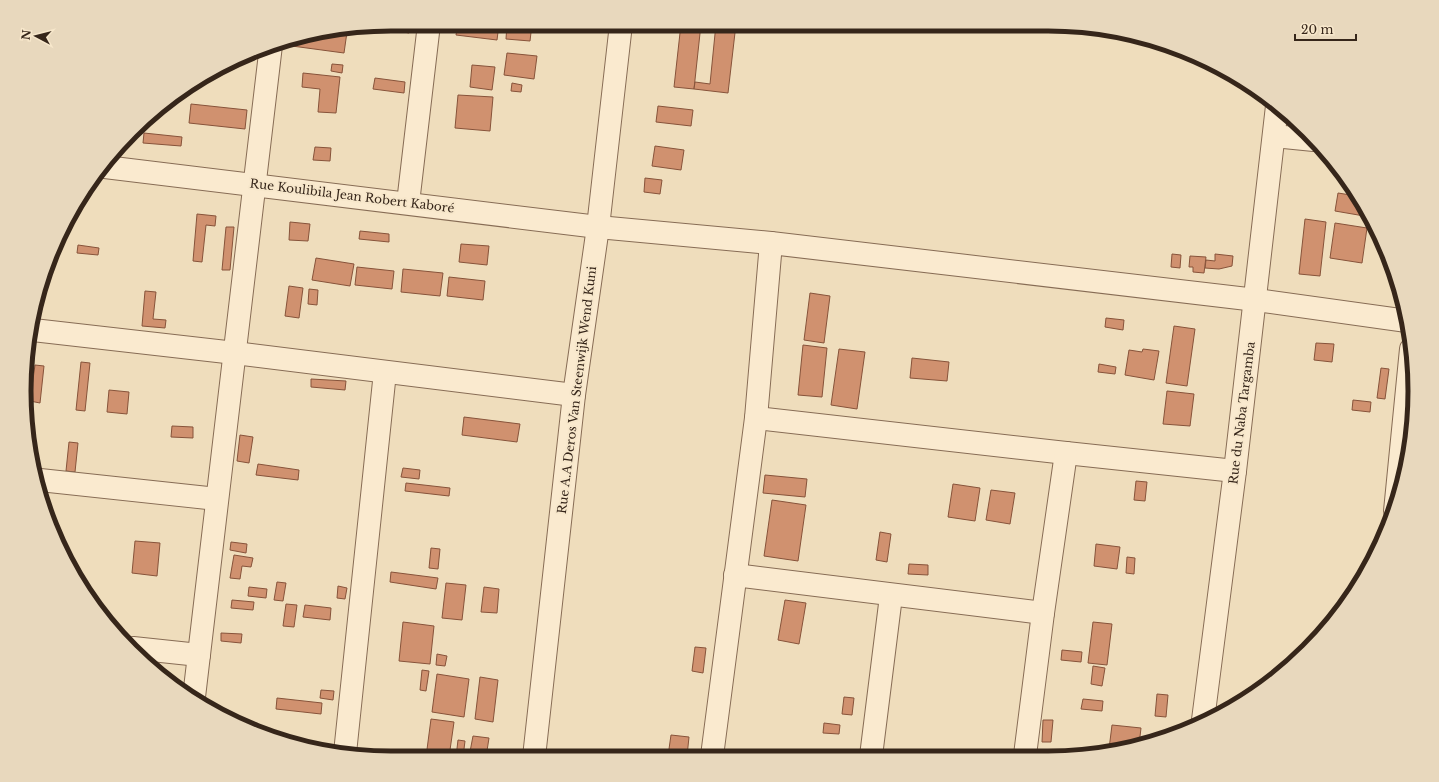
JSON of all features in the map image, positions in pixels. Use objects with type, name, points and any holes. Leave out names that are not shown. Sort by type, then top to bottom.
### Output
[{"type":"street","points":[[408,203],[428,31]]},
{"type":"street","name":"Rue A.A Deros Van Steenwijk Wend Kuni","points":[[535,751],[574,396],[598,227],[620,31]]},
{"type":"street","points":[[195,692],[269,52]]},
{"type":"street","name":"Rue du Naba Targamba","points":[[1204,716],[1256,300],[1276,113]]},
{"type":"street","points":[[1274,136],[1306,139]]},
{"type":"street","name":"Rue Koulibila Jean Robert Kaboré","points":[[109,167],[598,227],[771,243],[1256,300],[1401,320]]},
{"type":"street","points":[[713,751],[756,418],[771,243]]},
{"type":"street","points":[[36,330],[235,353],[574,396]]},
{"type":"street","points":[[346,748],[385,372]]},
{"type":"street","points":[[1402,458],[1408,386]]},
{"type":"street","points":[[756,418],[1235,471]]},
{"type":"street","points":[[1026,751],[1043,613],[1066,453]]},
{"type":"street","points":[[42,480],[217,499]]},
{"type":"street","points":[[735,575],[891,596],[1043,613]]},
{"type":"street","points":[[872,751],[891,596]]},
{"type":"street","points":[[139,649],[199,654]]},
{"type":"building","points":[[398,31],[409,31],[409,33]]},
{"type":"building","points":[[457,31],[498,31],[497,40],[456,35]]},
{"type":"building","points":[[507,31],[531,31],[530,41],[506,39]]},
{"type":"building","points":[[680,31],[700,31],[694,89],[674,87]]},
{"type":"building","points":[[715,31],[735,31],[728,93],[694,89],[695,82],[710,84]]},
{"type":"building","points":[[347,34],[344,53],[292,46],[298,43]]},
{"type":"building","points":[[507,53],[537,56],[534,79],[504,75]]},
{"type":"building","points":[[332,64],[343,65],[342,73],[331,71]]},
{"type":"building","points":[[472,65],[495,67],[492,90],[470,87]]},
{"type":"building","points":[[303,73],[340,77],[336,113],[318,112],[320,89],[302,87]]},
{"type":"building","points":[[375,78],[405,82],[404,93],[373,89]]},
{"type":"building","points":[[512,83],[522,85],[521,92],[511,91]]},
{"type":"building","points":[[458,95],[493,97],[490,131],[455,128]]},
{"type":"building","points":[[191,104],[247,110],[245,129],[189,123]]},
{"type":"building","points":[[658,106],[693,110],[691,126],[656,122]]},
{"type":"building","points":[[144,133],[182,137],[181,146],[143,143]]},
{"type":"building","points":[[655,146],[684,150],[681,170],[652,166]]},
{"type":"building","points":[[315,147],[331,148],[330,161],[313,160]]},
{"type":"building","points":[[645,178],[662,180],[660,194],[644,192]]},
{"type":"building","points":[[1338,193],[1349,195],[1362,216],[1335,211]]},
{"type":"building","points":[[197,214],[216,216],[215,226],[206,225],[202,262],[193,261]]},
{"type":"building","points":[[1305,219],[1326,222],[1320,276],[1299,274]]},
{"type":"building","points":[[290,222],[310,224],[308,241],[289,240]]},
{"type":"building","points":[[1335,223],[1367,228],[1362,263],[1330,258]]},
{"type":"building","points":[[226,227],[234,227],[230,270],[222,270]]},
{"type":"building","points":[[360,231],[389,234],[389,242],[359,239]]},
{"type":"building","points":[[461,244],[489,246],[487,265],[459,262]]},
{"type":"building","points":[[78,245],[99,248],[98,255],[77,253]]},
{"type":"building","points":[[1172,254],[1181,255],[1180,268],[1171,267]]},
{"type":"building","points":[[1215,254],[1233,256],[1232,266],[1219,269],[1205,268],[1206,260],[1215,261]]},
{"type":"building","points":[[1190,256],[1206,257],[1204,273],[1193,272],[1193,267],[1189,267]]},
{"type":"building","points":[[316,258],[354,264],[350,286],[312,280]]},
{"type":"building","points":[[357,267],[394,271],[392,289],[355,285]]},
{"type":"building","points":[[403,269],[443,273],[440,296],[401,292]]},
{"type":"building","points":[[449,277],[485,281],[483,300],[447,296]]},
{"type":"building","points":[[289,286],[303,288],[299,318],[285,316]]},
{"type":"building","points":[[309,289],[318,290],[317,305],[308,304]]},
{"type":"building","points":[[145,291],[156,292],[153,319],[166,320],[165,328],[142,326]]},
{"type":"building","points":[[810,293],[830,296],[824,343],[804,340]]},
{"type":"building","points":[[1106,318],[1124,320],[1123,330],[1105,327]]},
{"type":"building","points":[[1174,326],[1195,329],[1187,386],[1166,383]]},
{"type":"building","points":[[1316,343],[1334,344],[1332,362],[1314,360]]},
{"type":"building","points":[[803,345],[827,348],[822,397],[798,395]]},
{"type":"building","points":[[839,349],[865,352],[857,409],[831,405]]},
{"type":"building","points":[[1143,349],[1159,351],[1154,380],[1125,375],[1129,350],[1142,352]]},
{"type":"building","points":[[912,358],[949,362],[947,381],[910,378]]},
{"type":"building","points":[[81,362],[90,363],[85,411],[76,410]]},
{"type":"building","points":[[1099,364],[1116,367],[1115,374],[1098,372]]},
{"type":"building","points":[[35,365],[44,366],[40,403],[31,401]]},
{"type":"building","points":[[1381,368],[1389,369],[1385,399],[1377,398]]},
{"type":"building","points":[[311,379],[346,381],[345,390],[311,387]]},
{"type":"building","points":[[109,390],[129,392],[127,414],[107,412]]},
{"type":"building","points":[[1167,391],[1194,394],[1190,426],[1163,424]]},
{"type":"building","points":[[1353,400],[1371,402],[1370,412],[1352,410]]},
{"type":"building","points":[[464,417],[520,424],[517,442],[462,435]]},
{"type":"building","points":[[172,426],[193,427],[193,438],[171,437]]},
{"type":"building","points":[[240,435],[253,437],[249,463],[237,461]]},
{"type":"building","points":[[69,442],[78,443],[75,472],[66,471]]},
{"type":"building","points":[[258,464],[299,470],[298,480],[256,475]]},
{"type":"building","points":[[403,468],[420,470],[419,479],[401,477]]},
{"type":"building","points":[[765,475],[807,479],[805,497],[763,493]]},
{"type":"building","points":[[1136,481],[1147,482],[1145,501],[1134,500]]},
{"type":"building","points":[[406,483],[450,488],[449,496],[405,491]]},
{"type":"building","points":[[953,484],[980,488],[975,521],[948,517]]},
{"type":"building","points":[[991,490],[1015,493],[1010,524],[986,520]]},
{"type":"building","points":[[772,500],[806,505],[798,561],[764,556]]},
{"type":"building","points":[[880,532],[891,534],[887,562],[876,560]]},
{"type":"building","points":[[135,541],[160,543],[157,576],[132,573]]},
{"type":"building","points":[[231,542],[247,544],[246,553],[230,550]]},
{"type":"building","points":[[1096,544],[1120,547],[1117,569],[1094,566]]},
{"type":"building","points":[[431,548],[440,549],[438,569],[429,568]]},
{"type":"building","points":[[234,555],[253,558],[251,567],[242,566],[240,579],[230,578]]},
{"type":"building","points":[[1127,557],[1135,558],[1134,574],[1126,573]]},
{"type":"building","points":[[909,564],[928,565],[928,575],[908,574]]},
{"type":"building","points":[[391,572],[438,578],[436,589],[390,582]]},
{"type":"building","points":[[277,582],[286,583],[283,601],[274,600]]},
{"type":"building","points":[[446,583],[466,585],[462,620],[442,618]]},
{"type":"building","points":[[338,586],[347,588],[345,599],[337,598]]},
{"type":"building","points":[[249,587],[267,589],[266,598],[248,596]]},
{"type":"building","points":[[484,587],[499,589],[497,613],[481,612]]},
{"type":"building","points":[[232,600],[254,602],[253,610],[231,608]]},
{"type":"building","points":[[785,600],[806,603],[799,644],[778,640]]},
{"type":"building","points":[[286,604],[297,605],[294,627],[283,626]]},
{"type":"building","points":[[305,605],[331,608],[330,620],[303,617]]},
{"type":"building","points":[[403,622],[434,626],[430,664],[399,661]]},
{"type":"building","points":[[1093,622],[1112,624],[1107,665],[1088,663]]},
{"type":"building","points":[[221,633],[242,634],[241,643],[221,641]]},
{"type":"building","points":[[695,647],[706,648],[703,673],[692,671]]},
{"type":"building","points":[[1062,650],[1082,652],[1081,662],[1061,660]]},
{"type":"building","points":[[437,654],[447,656],[445,666],[436,665]]},
{"type":"building","points":[[1093,666],[1105,668],[1102,686],[1091,684]]},
{"type":"building","points":[[422,670],[429,671],[426,691],[420,690]]},
{"type":"building","points":[[437,674],[469,679],[464,717],[432,712]]},
{"type":"building","points":[[480,677],[498,680],[493,722],[475,719]]},
{"type":"building","points":[[321,690],[334,691],[333,700],[320,698]]},
{"type":"building","points":[[1157,694],[1168,695],[1166,717],[1155,716]]},
{"type":"building","points":[[844,697],[854,698],[852,715],[842,714]]},
{"type":"building","points":[[277,698],[322,703],[321,714],[276,709]]},
{"type":"building","points":[[1083,699],[1103,701],[1102,711],[1081,709]]},
{"type":"building","points":[[431,719],[454,722],[450,751],[427,751]]},
{"type":"building","points":[[1043,720],[1053,720],[1051,742],[1042,742]]},
{"type":"building","points":[[824,723],[840,725],[839,734],[823,733]]},
{"type":"building","points":[[1112,725],[1141,728],[1140,739],[1109,745]]},
{"type":"building","points":[[671,735],[689,737],[688,751],[669,751]]},
{"type":"building","points":[[473,736],[489,738],[487,751],[470,751]]},
{"type":"building","points":[[458,740],[465,741],[464,751],[457,751]]}]
